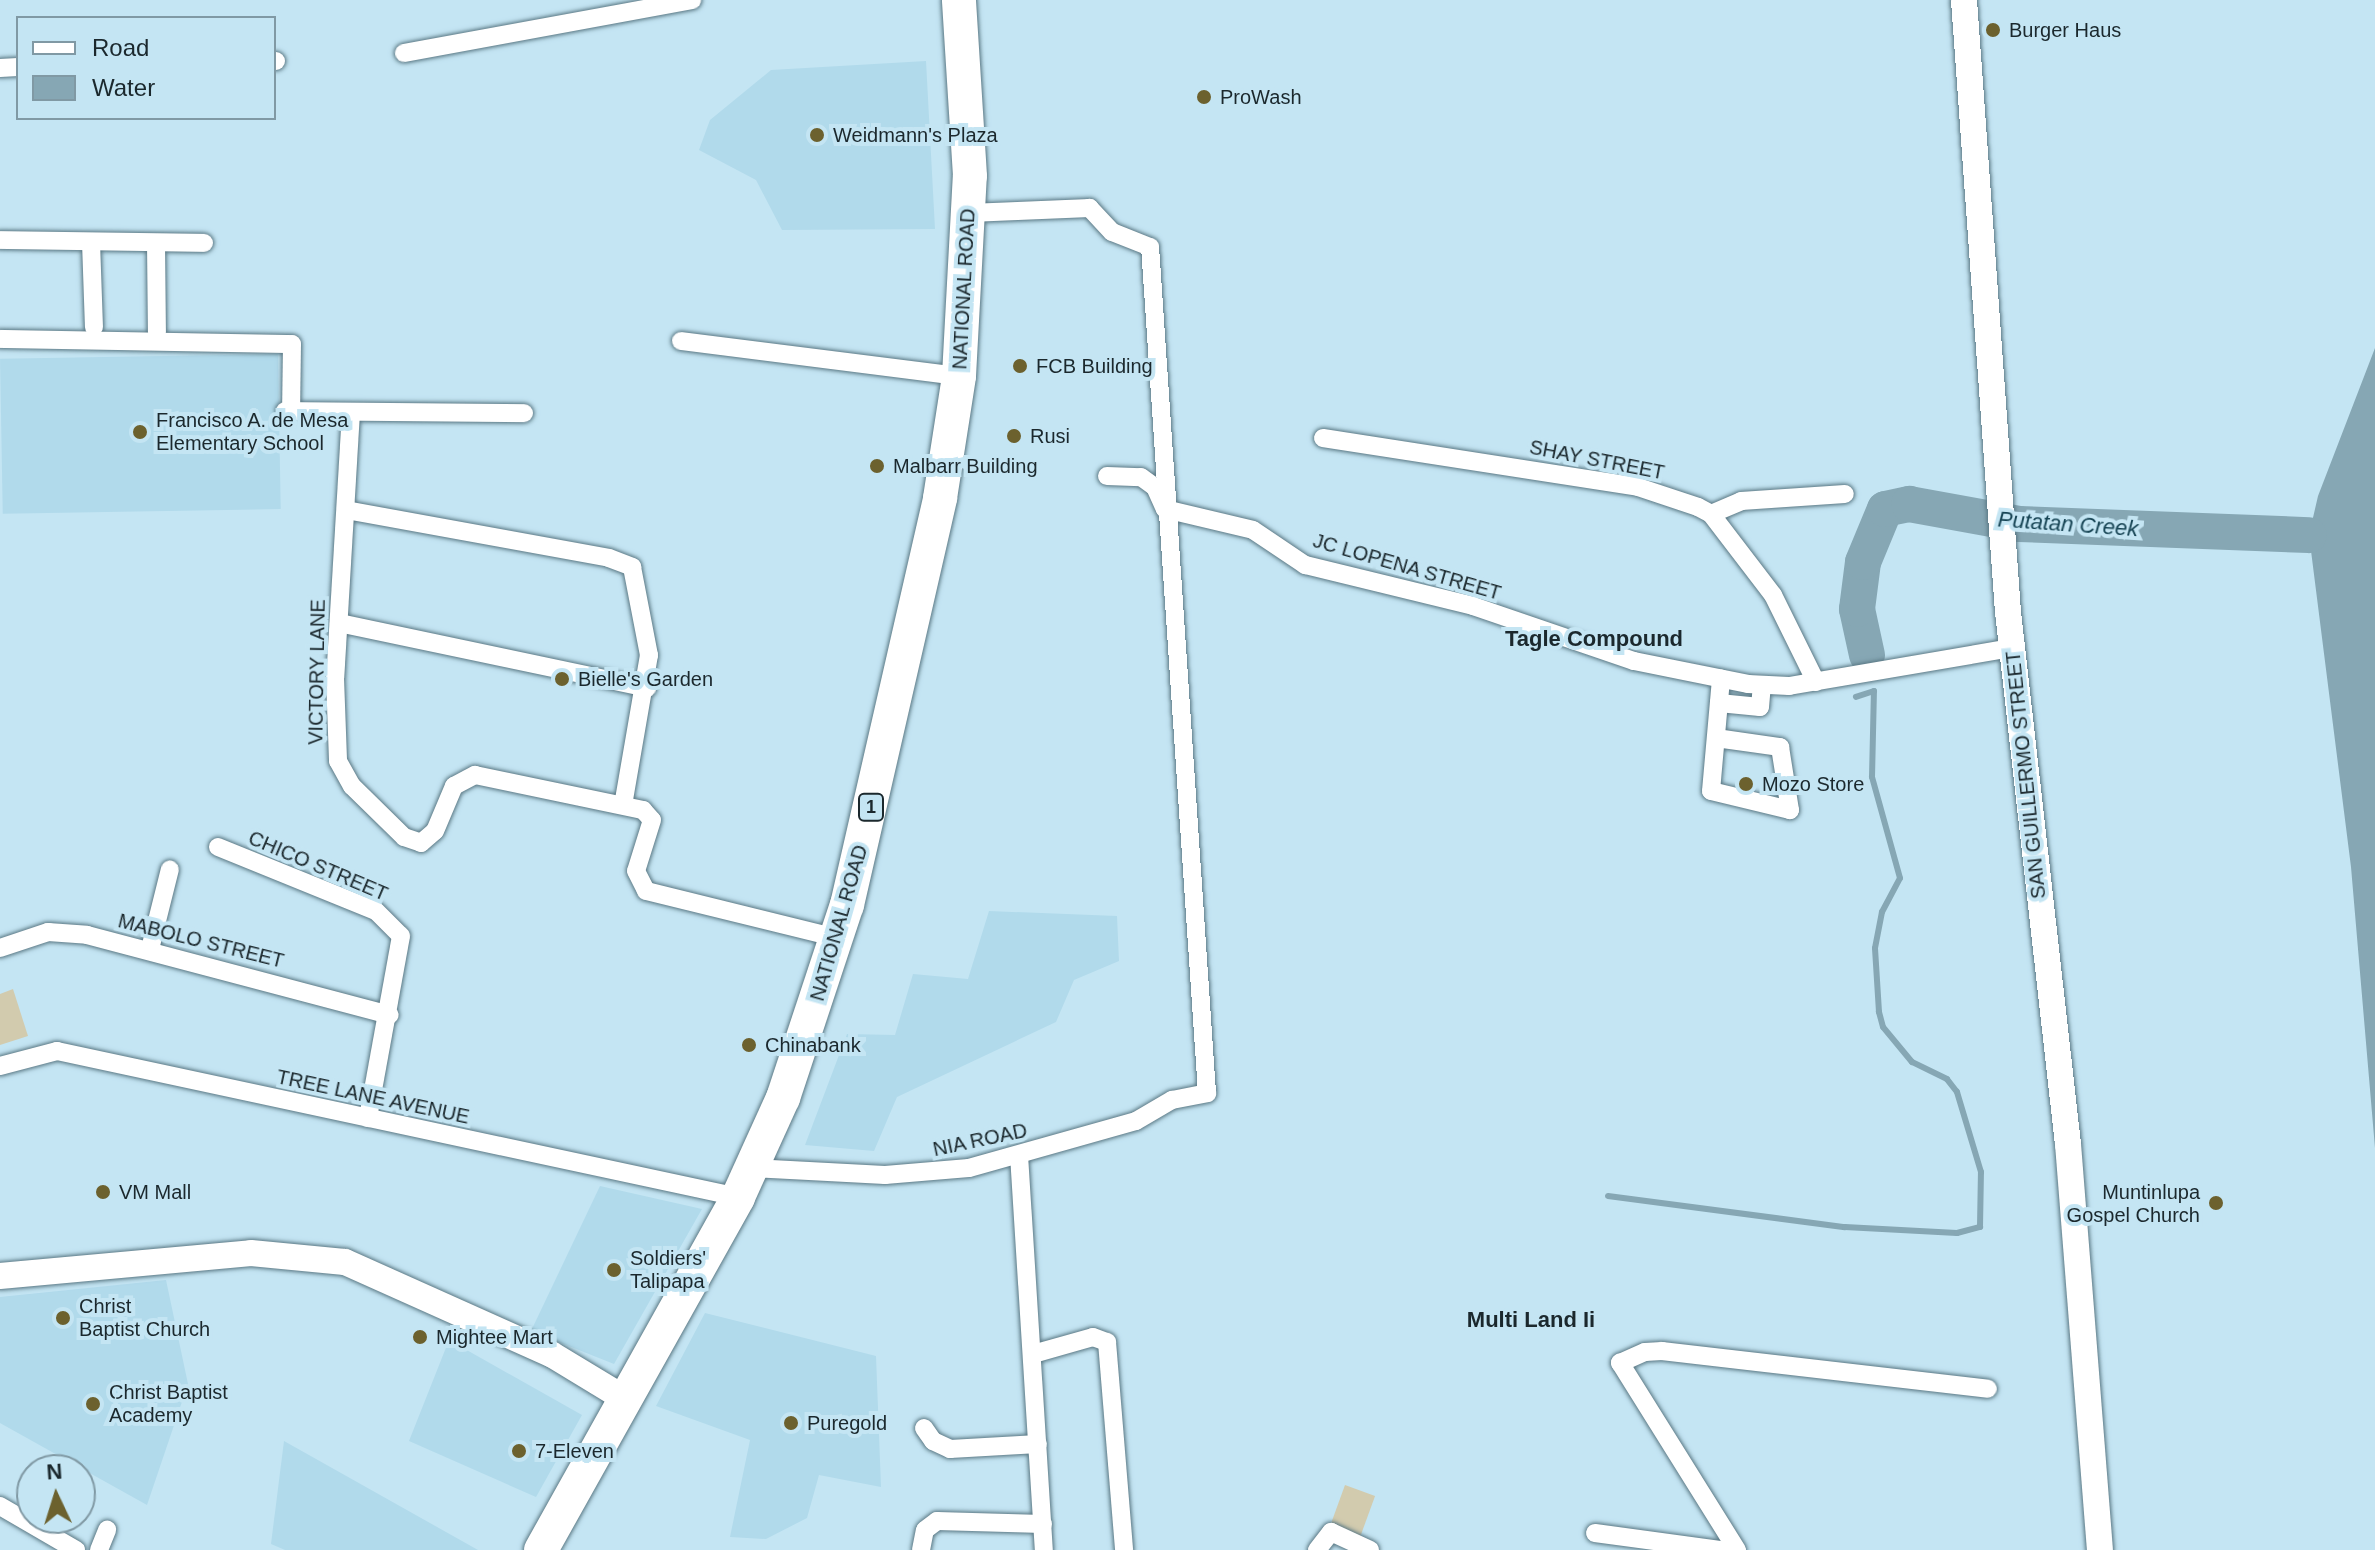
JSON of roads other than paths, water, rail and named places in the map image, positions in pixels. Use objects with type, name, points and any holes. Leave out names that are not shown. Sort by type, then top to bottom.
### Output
[{"type":"highway","name":"NATIONAL ROAD","points":[[541,1550],[627,1400],[745,1182],[783,1098],[838,938],[940,498],[959,376],[969,213],[959,0]]},
{"type":"main road","name":"SAN GUILLERMO STREET","points":[[1964,0],[1999,501],[2012,648],[2067,1133],[2100,1550]]},
{"type":"main road","points":[[0,1276],[251,1253],[301,1254],[345,1262],[551,1354],[627,1400]]},
{"type":"street","points":[[404,53],[692,0]]},
{"type":"street","points":[[969,213],[1090,208],[1112,232],[1150,247],[1165,509]]},
{"type":"street","points":[[0,240],[204,243]]},
{"type":"street","points":[[91,242],[94,327]]},
{"type":"street","points":[[156,243],[157,332]]},
{"type":"street","points":[[0,339],[292,344],[288,412],[524,413]]},
{"type":"street","points":[[681,341],[959,376]]},
{"type":"street","name":"VICTORY LANE","points":[[351,412],[339,623],[338,761],[352,786],[404,837],[421,843],[428,838],[454,786],[475,775],[623,805]]},
{"type":"street","name":"SHAY STREET","points":[[1323,438],[1638,487],[1711,514]]},
{"type":"street","points":[[1107,476],[1148,481],[1165,509]]},
{"type":"street","points":[[1816,682],[1773,595],[1711,514],[1741,501],[1845,494]]},
{"type":"street","name":"JC LOPENA STREET","points":[[1165,509],[1253,530],[1305,565],[1473,606],[1621,657],[1762,685],[1816,682],[2012,648]]},
{"type":"street","name":"NIA ROAD","points":[[745,1182],[925,1174],[1019,1155],[1136,1121],[1172,1100],[1207,1093],[1165,509]]},
{"type":"street","points":[[346,510],[622,561],[637,579],[645,622],[647,688],[623,805],[651,816],[636,871],[646,891],[838,938]]},
{"type":"street","points":[[339,623],[647,688]]},
{"type":"street","points":[[1716,738],[1780,747],[1790,810],[1711,791],[1721,678]]},
{"type":"street","points":[[1719,703],[1760,707],[1762,685]]},
{"type":"street","name":"CHICO STREET","points":[[218,847],[387,918],[403,947],[368,1118]]},
{"type":"street","points":[[150,949],[170,869]]},
{"type":"street","name":"MABOLO STREET","points":[[0,948],[48,932],[150,949],[390,1015]]},
{"type":"street","name":"TREE LANE AVENUE","points":[[0,1066],[57,1051],[368,1118],[745,1182]]},
{"type":"street","points":[[1019,1155],[1044,1550]]},
{"type":"street","points":[[1033,1354],[1093,1337],[1107,1342],[1124,1550]]},
{"type":"street","points":[[1737,1550],[1620,1363],[1662,1351],[1988,1389]]},
{"type":"street","points":[[924,1428],[933,1441],[950,1449],[1038,1444]]},
{"type":"street","points":[[0,1506],[76,1550]]},
{"type":"street","points":[[921,1550],[925,1530],[937,1521],[1043,1524]]},
{"type":"street","points":[[99,1550],[107,1530]]},
{"type":"street","points":[[1317,1550],[1331,1532],[1370,1550]]},
{"type":"street","points":[[1595,1533],[1720,1550]]},
{"type":"water","points":[[2375,348],[2375,1148],[2351,867],[2309,535],[2318,496]]},
{"type":"waterway","name":"Putatan Creek","points":[[1867,655],[1857,609],[1863,562],[1885,509],[1909,504],[2019,524],[2309,535]]},
{"type":"waterway","points":[[1608,1196],[1845,1227],[1957,1233],[1980,1227],[1981,1172],[1957,1092],[1947,1079],[1912,1062],[1883,1027],[1879,1012],[1875,948],[1882,912],[1900,878],[1872,777],[1874,691],[1856,697]]},
{"type":"place","name":"Burger Haus","points":[[1993,30]]},
{"type":"place","name":"ProWash","points":[[1204,97]]},
{"type":"place","name":"Weidmann's Plaza","points":[[817,135]]},
{"type":"place","name":"FCB Building","points":[[1020,366]]},
{"type":"place","name":"Francisco A. de Mesa Elementary School","points":[[140,432]]},
{"type":"place","name":"Rusi","points":[[1014,436]]},
{"type":"place","name":"Malbarr Building","points":[[877,466]]},
{"type":"place","name":"Bielle's Garden","points":[[562,679]]},
{"type":"place","name":"Mozo Store","points":[[1746,784]]},
{"type":"place","name":"Chinabank","points":[[749,1045]]},
{"type":"place","name":"VM Mall","points":[[103,1192]]},
{"type":"place","name":"Muntinlupa Gospel Church","points":[[2216,1203]]},
{"type":"place","name":"Soldiers' Talipapa","points":[[614,1270]]},
{"type":"place","name":"Christ Baptist Church","points":[[63,1318]]},
{"type":"place","name":"Mightee Mart","points":[[420,1337]]},
{"type":"place","name":"Christ Baptist Academy","points":[[93,1404]]},
{"type":"place","name":"Puregold","points":[[791,1423]]},
{"type":"place","name":"7-Eleven","points":[[519,1451]]},
{"type":"district","name":"Tagle Compound","points":[[1594,639]]},
{"type":"district","name":"Multi Land Ii","points":[[1531,1320]]}]
